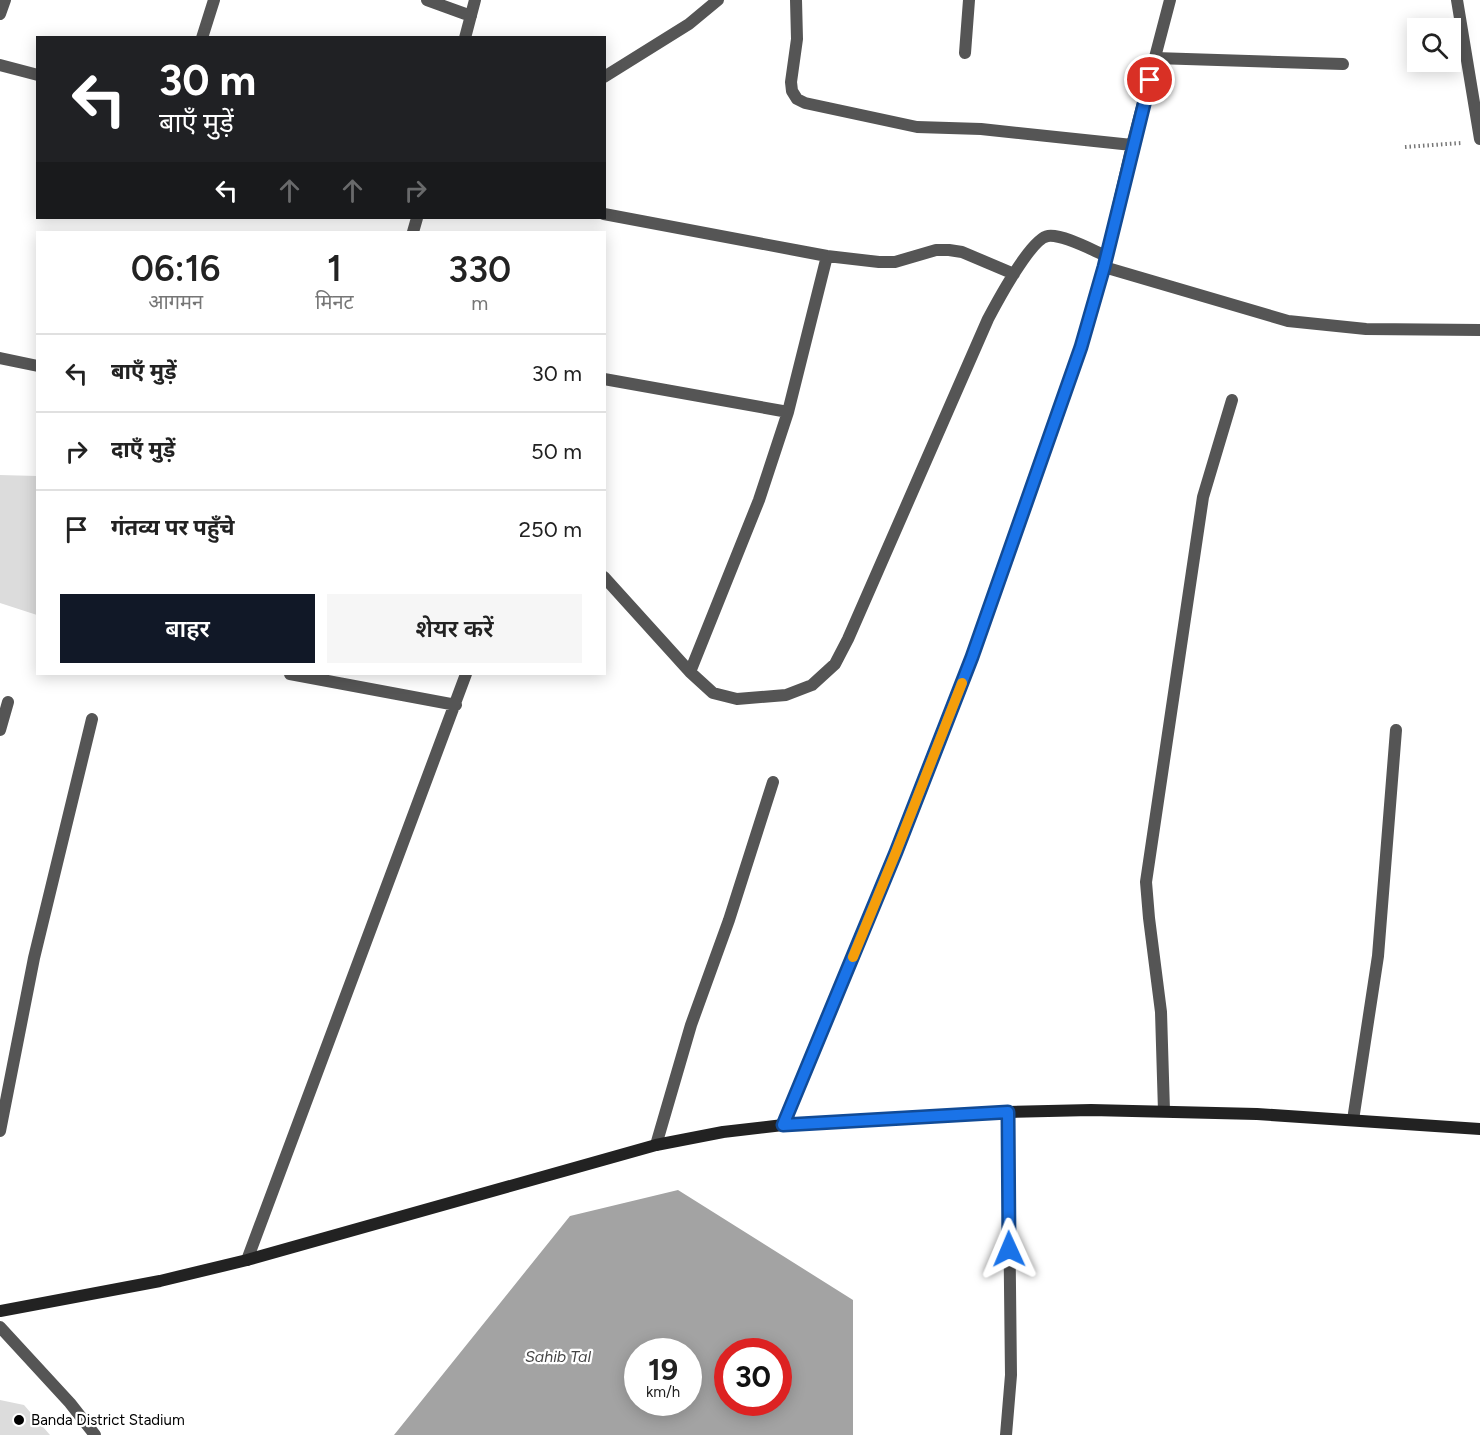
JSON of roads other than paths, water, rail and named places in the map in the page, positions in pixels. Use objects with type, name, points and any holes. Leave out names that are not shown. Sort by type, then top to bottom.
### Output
[{"type":"main road","points":[[0,1311],[160,1281],[247,1260],[656,1145],[723,1132],[783,1125],[1008,1112],[1091,1110],[1353,1120],[1480,1129]]},
{"type":"street","points":[[0,14],[5,0]]},
{"type":"street","points":[[203,36],[214,0]]},
{"type":"street","points":[[427,0],[471,16]]},
{"type":"street","points":[[466,36],[475,0]]},
{"type":"street","points":[[606,76],[688,24],[718,0]]},
{"type":"street","points":[[796,0],[797,39],[792,69],[792,91],[797,99],[805,104],[917,127],[981,129],[1132,145]]},
{"type":"street","points":[[965,53],[969,0]]},
{"type":"street","points":[[783,1125],[896,852],[972,657],[1081,347],[1105,261],[1132,145],[1170,0]]},
{"type":"street","points":[[1457,0],[1475,141]]},
{"type":"street","points":[[1155,58],[1343,64]]},
{"type":"street","points":[[0,65],[36,74]]},
{"type":"street","points":[[606,214],[827,256],[895,262],[936,250],[949,250],[962,252],[1014,274]]},
{"type":"street","points":[[606,579],[690,672],[713,693],[737,699],[786,695],[812,685],[835,664],[848,639],[988,318],[1014,274],[1041,238],[1050,236],[1062,238],[1105,261],[1288,321],[1366,329],[1480,330]]},
{"type":"street","points":[[690,672],[759,500],[788,412],[827,256]]},
{"type":"street","points":[[0,358],[36,366]]},
{"type":"street","points":[[606,379],[788,412]]},
{"type":"street","points":[[1164,1111],[1161,1012],[1146,882],[1203,497],[1232,400]]},
{"type":"street","points":[[295,675],[456,705]]},
{"type":"street","points":[[247,1260],[466,675]]},
{"type":"street","points":[[0,730],[8,702]]},
{"type":"street","points":[[0,1131],[34,958],[92,719]]},
{"type":"street","points":[[1353,1120],[1378,956],[1396,730]]},
{"type":"street","points":[[656,1145],[691,1025],[729,920],[773,782]]},
{"type":"street","points":[[1006,1435],[1011,1375],[1008,1112]]},
{"type":"street","points":[[0,1327],[95,1435]]},
{"type":"water","name":"Sahib Tal","points":[[678,1190],[853,1300],[853,1435],[394,1435],[570,1216]]},
{"type":"place","name":"Banda District Stadium","points":[[19,1420]]}]
